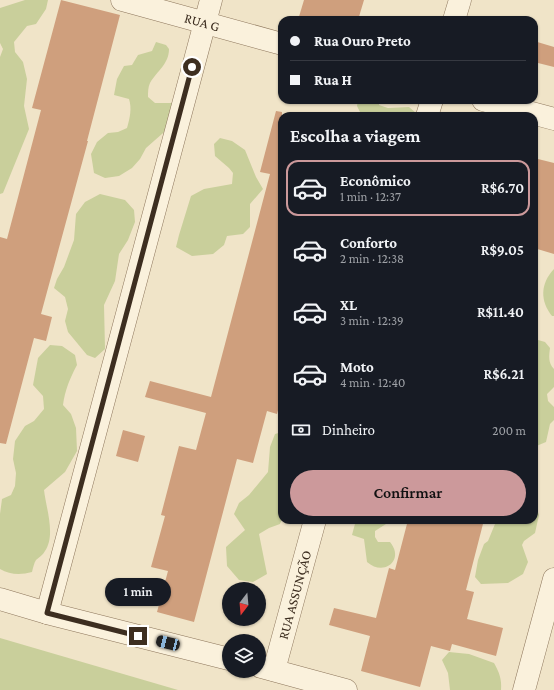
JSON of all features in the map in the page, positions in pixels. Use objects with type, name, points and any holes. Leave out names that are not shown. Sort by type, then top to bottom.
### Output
[{"type":"street","name":"RUA G","points":[[122,0],[278,43]]},
{"type":"street","points":[[47,613],[210,0]]},
{"type":"street","points":[[455,16],[460,0]]},
{"type":"street","points":[[498,104],[528,112]]},
{"type":"street","points":[[538,115],[554,119]]},
{"type":"street","name":"RUA ASSUNÇÃO","points":[[266,668],[314,524]]},
{"type":"street","points":[[524,690],[554,579]]},
{"type":"street","points":[[0,599],[47,613],[222,657]]},
{"type":"street","points":[[266,668],[346,690]]},
{"type":"green space","points":[[25,0],[48,0],[46,9],[36,24],[27,26],[14,42],[15,52],[23,62],[27,79],[24,106],[29,129],[3,193],[0,194],[0,57],[3,49],[0,43],[0,8]]},
{"type":"green space","points":[[156,42],[166,45],[169,49],[165,63],[150,83],[148,88],[148,97],[155,103],[174,103],[171,126],[146,148],[140,159],[132,168],[119,176],[105,178],[94,173],[91,154],[97,142],[108,133],[118,132],[127,128],[130,113],[129,99],[114,95],[117,79],[124,66],[132,65],[138,55],[152,51]]},
{"type":"green space","points":[[357,104],[379,104],[388,108],[409,107],[415,112],[360,112]]},
{"type":"green space","points":[[220,138],[232,141],[245,150],[256,177],[263,189],[250,204],[250,227],[243,234],[227,236],[224,245],[213,254],[192,256],[176,247],[191,196],[204,189],[232,184],[233,173],[215,156],[214,144]]},
{"type":"green space","points":[[100,194],[125,200],[134,210],[135,222],[128,240],[119,254],[115,281],[104,305],[105,349],[95,358],[87,355],[68,332],[65,321],[68,309],[65,297],[54,288],[74,240],[76,214],[85,202]]},
{"type":"green space","points":[[554,269],[554,316],[552,316],[545,304],[543,292],[546,281]]},
{"type":"green space","points":[[538,340],[545,342],[550,348],[549,357],[554,369],[554,387],[547,394],[548,401],[554,407],[554,420],[550,424],[546,442],[538,445]]},
{"type":"green space","points":[[50,345],[62,346],[75,355],[77,365],[68,384],[63,405],[71,414],[76,428],[77,451],[65,472],[44,490],[50,529],[50,537],[45,551],[36,560],[32,572],[24,574],[12,573],[0,569],[0,514],[2,499],[11,495],[15,486],[16,473],[13,459],[15,441],[25,426],[34,421],[44,409],[43,396],[33,385],[38,358]]},
{"type":"green space","points":[[278,433],[278,524],[280,524],[259,534],[267,574],[253,582],[239,580],[227,566],[226,547],[245,530],[234,514],[239,503],[249,495],[268,472],[270,447],[275,434]]},
{"type":"green space","points":[[355,524],[386,524],[375,531],[375,537],[378,542],[390,542],[394,549],[394,560],[386,567],[380,568],[373,566],[367,562],[364,539],[352,535]]},
{"type":"green space","points":[[495,524],[537,524],[535,533],[524,541],[522,545],[528,562],[523,574],[508,583],[481,584],[475,577],[478,560],[484,544],[488,541]]},
{"type":"green space","points":[[0,638],[178,690],[0,690]]},
{"type":"green space","points":[[449,652],[469,654],[494,663],[500,676],[501,690],[450,690],[448,673],[442,660]]},
{"type":"building","points":[[61,0],[120,15],[88,141],[41,314],[52,317],[46,341],[34,338],[6,444],[0,443],[0,237],[7,239],[41,110],[32,108]]},
{"type":"building","points":[[304,0],[364,0],[359,16],[299,16]]},
{"type":"building","points":[[538,42],[554,47],[554,67],[538,63]]},
{"type":"building","points":[[276,111],[282,112],[278,112],[278,410],[277,414],[267,411],[253,463],[237,459],[194,622],[157,612],[168,571],[151,567],[165,516],[161,515],[179,446],[196,450],[206,413],[145,397],[150,381],[211,397],[270,174],[260,172]]},
{"type":"building","points":[[538,159],[554,163],[554,254],[538,249]]},
{"type":"building","points":[[123,430],[145,436],[138,462],[116,456]]},
{"type":"building","points":[[407,524],[483,524],[466,590],[474,592],[467,619],[503,628],[496,656],[452,644],[450,651],[431,646],[420,687],[361,671],[370,636],[329,625],[334,608],[376,618],[389,568],[395,570]]},
{"type":"route","points":[[138,636],[47,613],[192,67]]}]
